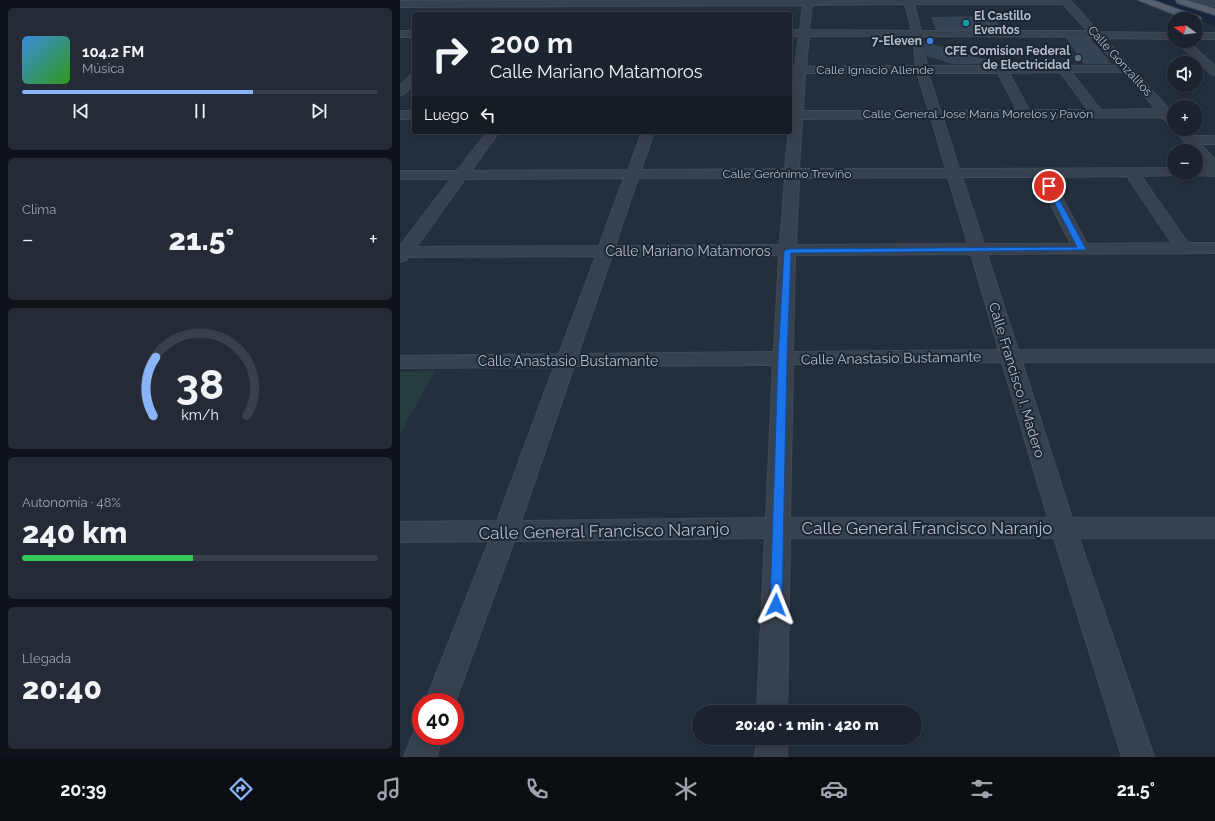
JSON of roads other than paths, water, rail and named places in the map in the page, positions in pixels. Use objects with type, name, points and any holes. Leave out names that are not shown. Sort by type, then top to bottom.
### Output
[{"type":"main road","points":[[1143,0],[1176,12]]},
{"type":"main road","points":[[1180,1],[1215,12]]},
{"type":"main road","points":[[1203,22],[1209,24]]},
{"type":"street","points":[[400,3],[404,0]]},
{"type":"street","points":[[400,3],[588,1],[1066,1]]},
{"type":"street","points":[[580,12],[588,1]]},
{"type":"street","points":[[694,12],[697,1]]},
{"type":"street","points":[[772,705],[779,528],[782,359],[788,251],[794,70],[797,33],[808,1]]},
{"type":"street","name":"Calle Francisco I. Madero","points":[[908,1],[917,33],[922,70],[1063,528],[1138,757]]},
{"type":"street","name":"Calle Gonzalitos","points":[[1066,1],[1167,114]]},
{"type":"street","points":[[1180,1],[1215,3]]},
{"type":"street","points":[[484,12],[495,2]]},
{"type":"street","points":[[797,33],[1167,34]]},
{"type":"street","points":[[1203,33],[1215,33]]},
{"type":"street","points":[[400,34],[412,34]]},
{"type":"street","points":[[1203,36],[1215,36]]},
{"type":"street","points":[[1189,48],[1215,72]]},
{"type":"street","points":[[1002,69],[1024,113]]},
{"type":"street","points":[[1063,69],[1096,113]]},
{"type":"street","name":"Calle Ignacio Allende","points":[[794,70],[1128,69]]},
{"type":"street","points":[[400,92],[412,73]]},
{"type":"street","name":"Calle General Jose María Morelos y Pavón","points":[[793,114],[1096,113],[1167,118]]},
{"type":"street","points":[[400,115],[412,115]]},
{"type":"street","points":[[401,254],[491,134]]},
{"type":"street","points":[[443,693],[505,532],[647,134]]},
{"type":"street","points":[[1186,136],[1215,168]]},
{"type":"street","points":[[1190,140],[1215,140]]},
{"type":"street","points":[[1131,172],[1183,248]]},
{"type":"street","name":"Calle Gerónimo Treviño","points":[[400,175],[1167,172]]},
{"type":"street","points":[[1203,172],[1215,172]]},
{"type":"street","points":[[1042,173],[1082,249]]},
{"type":"street","name":"Calle Mariano Matamoros","points":[[401,254],[606,251],[1215,248]]},
{"type":"street","name":"Calle Anastasio Bustamante","points":[[400,362],[566,362],[1010,356],[1215,356]]},
{"type":"street","name":"Calle General Francisco Naranjo","points":[[400,532],[779,528],[1215,528]]},
{"type":"street","points":[[420,757],[425,745]]},
{"type":"street","points":[[771,757],[772,745]]},
{"type":"water","points":[[1143,0],[1178,0],[1215,12],[1215,26],[1203,22],[1203,12],[1176,12]]},
{"type":"place","name":"El Castillo Eventos","points":[[966,23]]},
{"type":"place","name":"7-Eleven","points":[[930,41]]},
{"type":"place","name":"CFE Comision Federal de Electricidad","points":[[1078,58]]}]
